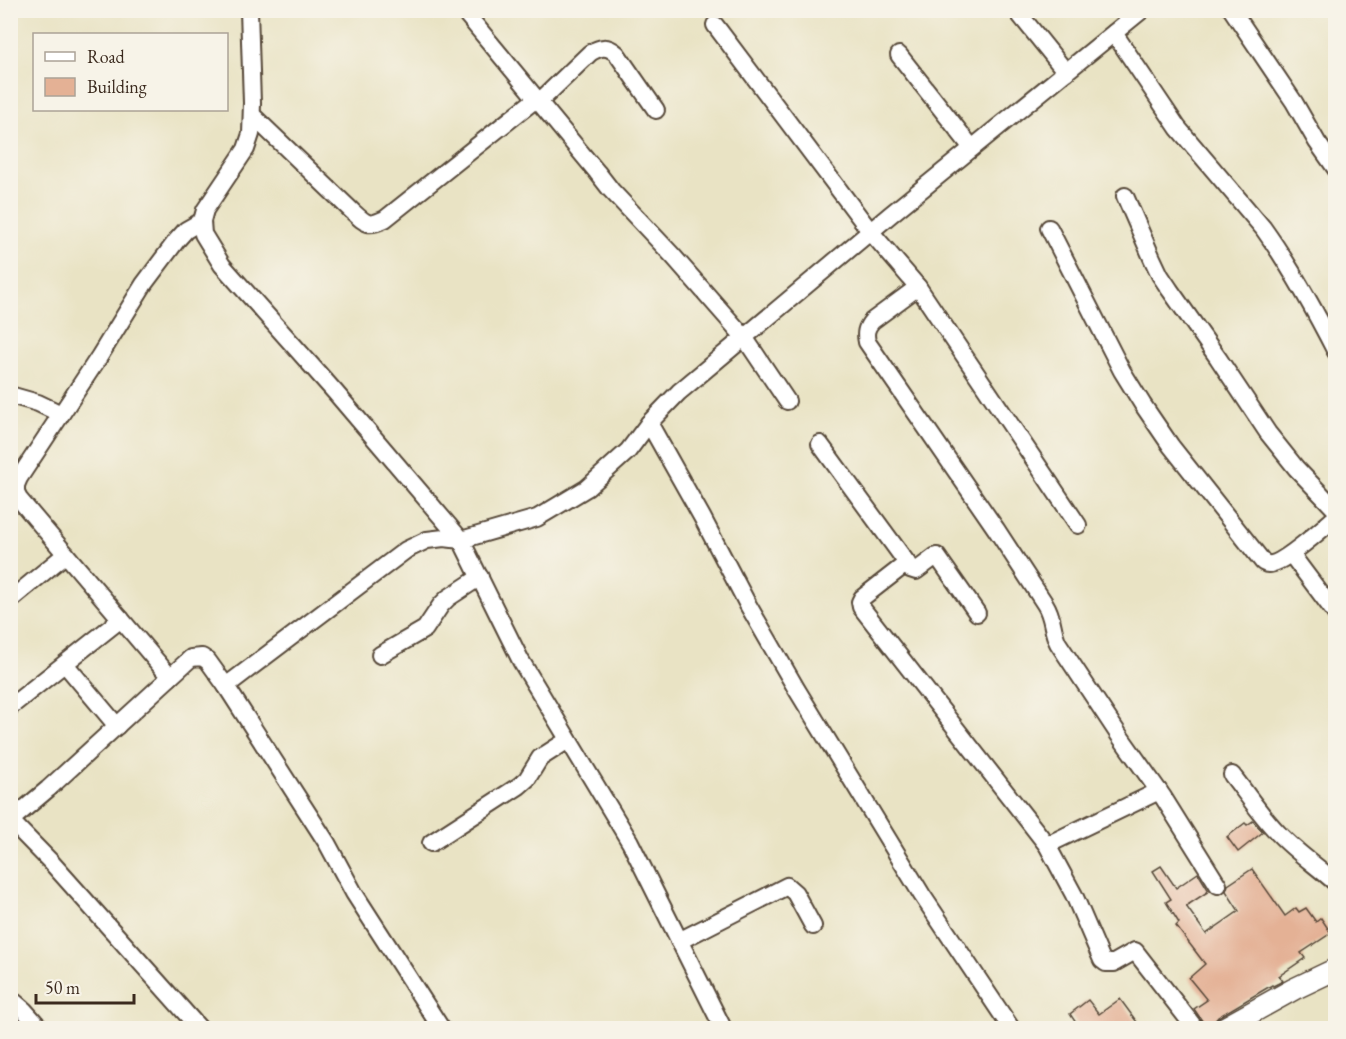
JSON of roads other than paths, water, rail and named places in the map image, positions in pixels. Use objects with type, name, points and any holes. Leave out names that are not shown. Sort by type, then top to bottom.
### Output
[{"type":"main road","points":[[1224,1029],[1294,989],[1335,969]]},
{"type":"main road","points":[[1250,1029],[1335,984]]},
{"type":"street","points":[[249,10],[251,134],[246,149],[205,210],[202,221],[203,234],[222,265],[335,392],[461,540],[521,661],[630,842],[723,1029]]},
{"type":"street","points":[[463,10],[611,190],[744,337],[787,401]]},
{"type":"street","points":[[1016,10],[1066,72]]},
{"type":"street","points":[[226,686],[406,550],[427,540],[444,537],[461,540],[537,518],[587,488],[628,451],[649,423],[679,393],[744,337],[870,231],[1142,10]]},
{"type":"street","points":[[1232,10],[1294,102],[1335,169]]},
{"type":"street","points":[[715,25],[870,231],[918,287],[1078,525]]},
{"type":"street","points":[[1114,33],[1178,128],[1274,243],[1311,303],[1335,352]]},
{"type":"street","points":[[252,115],[352,212],[365,223],[374,225],[394,213],[538,101],[598,48],[606,47],[617,54],[656,110]]},
{"type":"street","points":[[898,55],[972,148]]},
{"type":"street","points":[[1125,196],[1160,275],[1170,290],[1268,433],[1296,468],[1335,510]]},
{"type":"street","points":[[170,677],[66,554],[15,503],[16,485],[144,284],[181,235],[202,221]]},
{"type":"street","points":[[1049,228],[1122,371],[1143,405],[1171,446],[1263,562],[1275,563],[1291,554],[1335,517]]},
{"type":"street","points":[[918,287],[872,321],[865,334],[867,342],[1045,604],[1050,612],[1058,642],[1218,885]]},
{"type":"street","points":[[10,395],[38,403],[61,414]]},
{"type":"street","points":[[649,423],[797,690],[922,895],[1011,1029]]},
{"type":"street","points":[[820,444],[910,568],[916,571],[938,556],[977,613]]},
{"type":"street","points":[[10,600],[66,554]]},
{"type":"street","points":[[1291,554],[1335,614]]},
{"type":"street","points":[[907,563],[862,598],[861,607],[1047,844],[1074,895],[1102,960],[1106,963],[1114,963],[1135,951],[1196,1029]]},
{"type":"street","points":[[380,655],[425,629],[448,598],[480,577]]},
{"type":"street","points":[[10,707],[121,620]]},
{"type":"street","points":[[199,1029],[11,821],[191,658],[202,657],[208,661],[226,686],[327,843],[354,893],[441,1029]]},
{"type":"street","points":[[66,664],[117,726]]},
{"type":"street","points":[[431,843],[519,786],[527,779],[540,758],[568,740]]},
{"type":"street","points":[[1232,775],[1277,832],[1335,883]]},
{"type":"street","points":[[1047,844],[1158,791]]},
{"type":"street","points":[[679,941],[787,886],[795,893],[813,926]]},
{"type":"street","points":[[10,998],[40,1029]]}]
